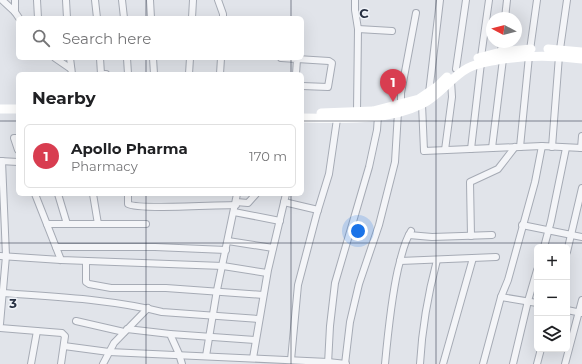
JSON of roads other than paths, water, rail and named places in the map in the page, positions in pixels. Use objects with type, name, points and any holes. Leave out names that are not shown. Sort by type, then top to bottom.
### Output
[{"type":"main road","points":[[559,52],[582,59]]},
{"type":"main road","points":[[304,118],[378,116],[400,108],[429,93],[456,69],[467,62],[530,53],[582,52]]},
{"type":"main road","points":[[304,113],[400,108],[422,104],[441,91],[467,68],[481,60]]},
{"type":"main road","points":[[0,103],[16,103]]},
{"type":"main road","points":[[0,109],[16,109]]},
{"type":"street","points":[[2,0],[18,16]]},
{"type":"street","points":[[15,0],[15,12]]},
{"type":"street","points":[[37,0],[38,16]]},
{"type":"street","points":[[66,0],[68,16]]},
{"type":"street","points":[[95,0],[97,16]]},
{"type":"street","points":[[122,0],[124,16]]},
{"type":"street","points":[[150,0],[151,16]]},
{"type":"street","points":[[192,16],[193,0]]},
{"type":"street","points":[[218,0],[222,16]]},
{"type":"street","points":[[355,0],[358,29],[357,111]]},
{"type":"street","points":[[429,93],[440,0]]},
{"type":"street","points":[[456,69],[466,0]]},
{"type":"street","points":[[471,149],[489,0]]},
{"type":"street","points":[[505,12],[506,0]]},
{"type":"street","points":[[471,236],[470,182],[498,169],[518,147],[537,0]]},
{"type":"street","points":[[552,147],[559,52],[567,0]]},
{"type":"street","points":[[64,346],[109,352],[179,354],[346,364],[350,322],[359,284],[378,225],[395,162],[401,93],[416,13]]},
{"type":"street","points":[[358,29],[392,31]]},
{"type":"street","points":[[492,148],[502,48]]},
{"type":"street","points":[[304,59],[332,62],[328,87],[304,86]]},
{"type":"street","points":[[57,60],[72,71]]},
{"type":"street","points":[[70,60],[72,71]]},
{"type":"street","points":[[100,60],[101,72]]},
{"type":"street","points":[[127,60],[128,72]]},
{"type":"street","points":[[153,60],[154,72]]},
{"type":"street","points":[[189,72],[190,60]]},
{"type":"street","points":[[220,72],[221,60]]},
{"type":"street","points":[[296,60],[296,72]]},
{"type":"street","points":[[445,150],[452,97],[451,81]]},
{"type":"street","points":[[422,104],[424,151],[542,146],[581,148],[582,136]]},
{"type":"street","points":[[328,363],[330,326],[335,283],[369,168],[377,130],[378,116]]},
{"type":"street","points":[[291,360],[298,285],[329,174],[337,118]]},
{"type":"street","points":[[483,364],[535,182],[542,146]]},
{"type":"street","points":[[545,244],[566,148]]},
{"type":"street","points":[[0,324],[3,256],[1,161],[16,162]]},
{"type":"street","points":[[569,244],[582,188]]},
{"type":"street","points":[[36,196],[61,260]]},
{"type":"street","points":[[59,196],[68,224]]},
{"type":"street","points":[[93,196],[98,224]]},
{"type":"street","points":[[128,196],[128,204],[131,206],[148,207],[248,203],[254,196]]},
{"type":"street","points":[[206,356],[217,290],[237,196]]},
{"type":"street","points":[[253,358],[258,319],[267,273],[286,196]]},
{"type":"street","points":[[284,202],[318,210]]},
{"type":"street","points":[[234,212],[280,221]]},
{"type":"street","points":[[48,224],[146,224]]},
{"type":"street","points":[[522,225],[582,237]]},
{"type":"street","points":[[385,364],[394,286],[405,242],[410,233],[432,237],[492,236]]},
{"type":"street","points":[[228,241],[273,248]]},
{"type":"street","points":[[56,247],[155,247],[226,250]]},
{"type":"street","points":[[3,256],[61,260],[223,266],[267,273]]},
{"type":"street","points":[[400,261],[496,257]]},
{"type":"street","points":[[443,364],[473,258]]},
{"type":"street","points":[[420,364],[422,336],[428,295],[437,260]]},
{"type":"street","points":[[86,261],[86,282],[89,284],[111,288],[217,290],[263,295]]},
{"type":"street","points":[[513,364],[534,280]]},
{"type":"street","points":[[2,293],[103,302],[148,308],[162,312],[258,319]]},
{"type":"street","points":[[501,297],[534,302]]},
{"type":"street","points":[[565,364],[580,313],[582,300]]},
{"type":"street","points":[[103,364],[114,343],[148,308]]},
{"type":"street","points":[[570,311],[580,313]]},
{"type":"street","points":[[76,321],[126,331],[255,340]]},
{"type":"street","points":[[0,328],[62,333],[65,336],[61,364]]},
{"type":"street","points":[[31,364],[37,331]]},
{"type":"street","points":[[170,334],[182,364]]},
{"type":"street","points":[[537,364],[540,352]]},
{"type":"place","name":"Apollo Pharma","points":[[393,102]]}]
